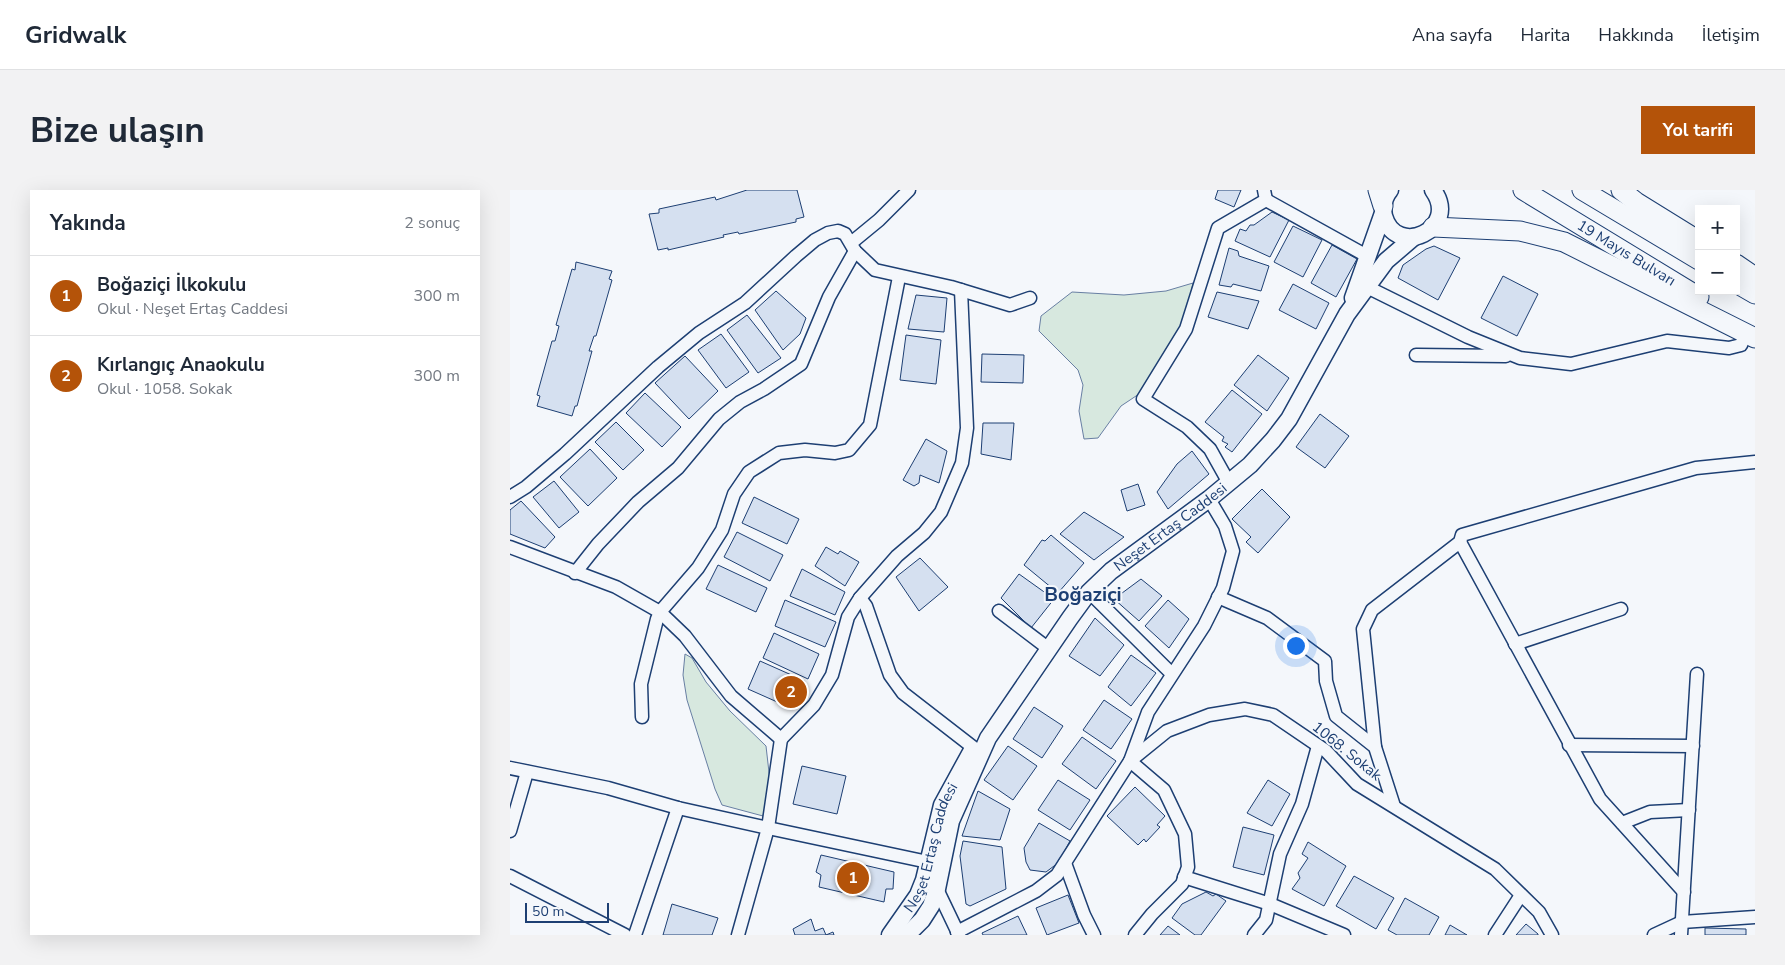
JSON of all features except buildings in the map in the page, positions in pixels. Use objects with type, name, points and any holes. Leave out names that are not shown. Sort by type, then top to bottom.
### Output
[{"type":"highway","name":"19 Mayıs Bulvarı","points":[[1523,190],[1752,334]]},
{"type":"highway","name":"19 Mayıs Bulvarı","points":[[1582,190],[1695,258]]},
{"type":"highway","points":[[1620,190],[1695,239]]},
{"type":"highway","points":[[1433,227],[1520,231],[1544,235],[1572,246],[1752,334]]},
{"type":"highway","points":[[1740,267],[1755,277]]},
{"type":"highway","points":[[1740,285],[1755,294]]},
{"type":"main road","points":[[1433,227],[1440,213],[1437,193]]},
{"type":"main road","points":[[1384,200],[1391,228],[1398,234],[1414,237]]},
{"type":"main road","name":"Neşet Ertaş Caddesi","points":[[1347,314],[1384,200]]},
{"type":"main road","name":"Neşet Ertaş Caddesi","points":[[907,935],[922,920],[938,890],[951,821],[988,738],[1089,592],[1118,566],[1229,483],[1250,465],[1273,440],[1289,418],[1347,314],[1386,262],[1414,237],[1433,227]]},
{"type":"main road","name":"Neşet Ertaş Caddesi","points":[[890,935],[918,895],[927,867],[942,804],[974,748],[988,738]]},
{"type":"main road","points":[[927,867],[938,890]]},
{"type":"street","points":[[575,573],[598,544],[638,502],[678,468],[720,419],[740,402],[764,389],[801,364],[829,297],[853,247],[909,190]]},
{"type":"street","points":[[1229,483],[1210,449],[1187,427],[1143,399],[1186,329],[1218,228],[1265,195],[1367,256]]},
{"type":"street","points":[[510,497],[526,487],[572,448],[658,367],[700,333],[745,303],[815,240],[828,233],[838,231],[845,234],[853,247],[875,270],[961,290],[1010,305],[1030,298]]},
{"type":"street","points":[[642,717],[641,684],[654,626],[660,612],[698,568],[722,530],[734,494],[749,472],[779,453],[805,450],[835,453],[849,450],[870,425],[899,277]]},
{"type":"street","points":[[1367,287],[1468,337],[1520,358]]},
{"type":"street","points":[[738,935],[768,828],[781,739],[814,705],[832,674],[848,617],[860,598],[897,556],[924,533],[941,512],[962,463],[966,428],[961,290]]},
{"type":"street","points":[[1416,355],[1499,355],[1571,364],[1667,341],[1729,348],[1741,345],[1752,334]]},
{"type":"street","points":[[1394,806],[1375,747],[1363,629],[1372,610],[1460,542],[1462,535],[1696,468],[1755,462]]},
{"type":"street","points":[[1136,935],[1152,914],[1182,884],[1188,868],[1185,834],[1164,790],[1130,761],[1148,712],[1204,626],[1218,597],[1233,551],[1225,526],[1208,499]]},
{"type":"street","points":[[1460,542],[1600,799],[1684,892]]},
{"type":"street","points":[[510,547],[616,587],[660,612],[685,636],[731,696],[781,739]]},
{"type":"street","points":[[1089,592],[1171,674]]},
{"type":"street","points":[[1218,597],[1267,618],[1324,660],[1326,681],[1336,716],[1375,747]]},
{"type":"street","points":[[860,598],[866,606],[890,675],[903,693],[974,748]]},
{"type":"street","points":[[1515,644],[1621,609]]},
{"type":"street","points":[[999,612],[1049,649]]},
{"type":"street","points":[[1682,929],[1696,674]]},
{"type":"street","name":"1068. Sokak","points":[[958,934],[1036,891],[1057,876],[1130,761],[1167,731],[1209,715],[1245,709],[1273,716],[1318,746],[1358,784],[1495,869],[1538,912],[1552,935]]},
{"type":"street","points":[[1569,745],[1692,746]]},
{"type":"street","points":[[1254,935],[1266,920],[1280,854],[1302,804],[1318,746]]},
{"type":"street","points":[[510,768],[608,788],[678,808],[927,867]]},
{"type":"street","points":[[510,831],[527,772]]},
{"type":"street","points":[[635,935],[678,808]]},
{"type":"street","points":[[1622,823],[1650,812],[1689,810]]},
{"type":"street","points":[[1065,863],[1084,915],[1094,935]]},
{"type":"street","points":[[510,876],[625,935]]},
{"type":"street","points":[[1184,877],[1270,904],[1344,935]]},
{"type":"street","points":[[938,890],[958,934]]},
{"type":"street","points":[[1495,935],[1521,895]]},
{"type":"street","points":[[1654,935],[1755,917]]},
{"type":"shaded area","points":[[1193,283],[1185,321],[1142,392],[1121,406],[1098,438],[1084,439],[1079,411],[1083,385],[1078,370],[1039,331],[1041,316],[1072,292],[1124,295],[1166,291]]},
{"type":"shaded area","points":[[685,654],[692,658],[706,682],[730,711],[766,746],[770,781],[763,816],[722,805],[715,789],[687,700],[683,675]]},
{"type":"place","name":"Kırlangıç Anaokulu","points":[[791,692]]},
{"type":"place","name":"Boğaziçi İlkokulu","points":[[853,878]]},
{"type":"district","name":"Boğaziçi","points":[[1083,594]]}]
